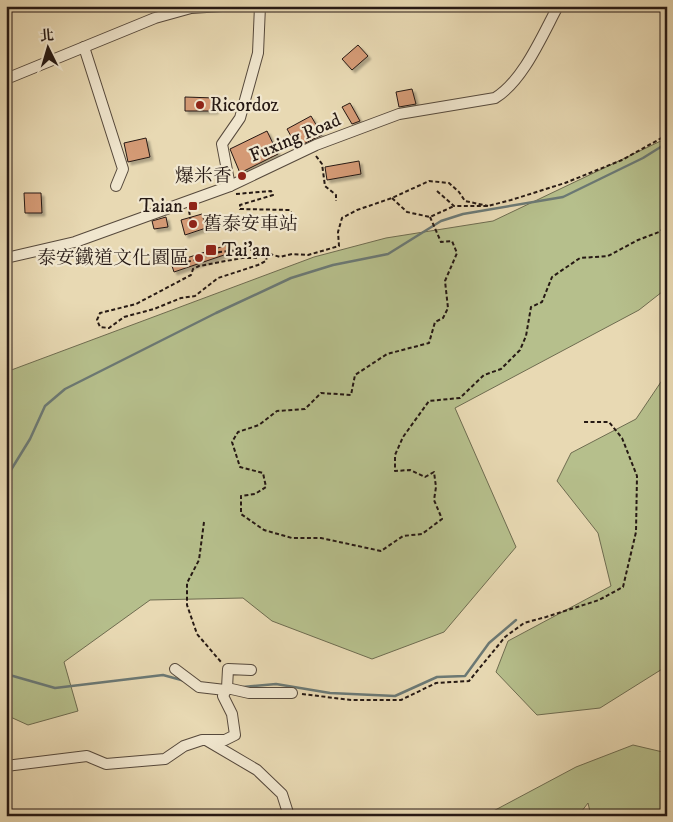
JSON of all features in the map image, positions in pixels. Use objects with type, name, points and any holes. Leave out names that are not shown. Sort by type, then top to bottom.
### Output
[{"type":"street","points":[[6,79],[155,18],[191,8],[222,6]]},
{"type":"street","points":[[230,186],[222,144],[240,118],[258,53],[260,6]]},
{"type":"street","name":"Fuxing Road","points":[[6,258],[75,242],[230,186],[311,148],[400,114],[495,98],[505,92],[520,75],[558,6]]},
{"type":"street","points":[[6,12],[6,24]]},
{"type":"street","points":[[84,47],[123,169],[116,186]]},
{"type":"street","points":[[175,669],[200,687],[249,693],[292,693]]},
{"type":"street","points":[[6,766],[87,756],[106,764],[164,759],[184,746],[202,740],[225,740],[235,735],[232,714],[223,696],[226,689],[228,669],[251,670]]},
{"type":"street","points":[[206,740],[257,770],[282,794],[289,816]]},
{"type":"path","points":[[392,198],[407,212],[430,217],[454,206],[488,206],[565,183],[622,160],[667,136]]},
{"type":"path","points":[[311,148],[322,164],[325,186],[336,195],[336,201]]},
{"type":"path","points":[[187,262],[220,252],[245,249],[268,252],[280,258],[292,254],[308,255],[339,246],[338,232],[342,218],[356,210],[392,198],[429,182],[448,183],[459,192],[465,201],[488,206]]},
{"type":"path","points":[[230,186],[237,194],[271,191],[273,195],[240,205],[240,209],[290,210],[293,216]]},
{"type":"path","points":[[437,191],[454,206]]},
{"type":"path","points":[[430,217],[441,242],[452,241],[457,253],[444,281],[448,308],[443,318],[435,322],[429,343],[387,354],[355,375],[352,395],[321,393],[305,409],[277,411],[259,425],[238,432],[232,442],[240,467],[263,473],[266,487],[255,494],[241,496],[241,514],[264,530],[292,538],[321,538],[381,551],[402,536],[422,534],[442,519],[434,500],[436,487],[434,472],[426,477],[410,470],[395,471],[394,455],[403,437],[429,401],[460,398],[484,375],[501,369],[520,350],[526,336],[531,307],[542,302],[552,277],[580,258],[608,256],[638,240],[659,232],[667,226]]},
{"type":"path","points":[[260,251],[256,258],[242,258],[199,266],[193,269],[191,275],[136,304],[100,313],[97,320],[100,327],[109,328],[124,317],[154,309],[181,298],[195,296],[218,278],[266,261],[268,252]]},
{"type":"path","points":[[292,693],[351,700],[401,700],[436,684],[470,681],[505,637],[524,622],[599,600],[623,587],[636,532],[637,476],[622,438],[609,422],[584,422]]},
{"type":"path","points":[[204,522],[200,560],[187,583],[187,605],[197,634],[228,669]]},
{"type":"green space","points":[[667,138],[667,288],[639,310],[455,408],[516,547],[444,632],[372,659],[272,621],[243,598],[150,600],[64,662],[78,711],[28,725],[6,715],[6,372],[314,257],[386,238],[493,221]]},
{"type":"green space","points":[[667,373],[667,666],[600,708],[537,715],[496,672],[508,641],[611,586],[598,533],[557,481],[571,453],[636,419]]},
{"type":"green space","points":[[633,745],[667,753],[667,816],[591,816],[588,803],[578,816],[484,816],[576,767]]},
{"type":"building","points":[[358,45],[368,56],[352,70],[342,59]]},
{"type":"building","points":[[412,89],[416,104],[399,107],[396,92]]},
{"type":"building","points":[[185,97],[215,98],[215,111],[185,111]]},
{"type":"building","points":[[350,103],[360,121],[352,124],[342,107]]},
{"type":"building","points":[[311,116],[322,135],[297,147],[287,129]]},
{"type":"building","points":[[267,131],[278,154],[240,173],[230,149]]},
{"type":"building","points":[[146,138],[150,157],[128,162],[124,143]]},
{"type":"building","points":[[359,161],[361,174],[327,180],[325,167]]},
{"type":"building","points":[[24,193],[41,193],[42,213],[25,213]]},
{"type":"building","name":"舊泰安車站","points":[[202,214],[206,228],[185,235],[181,220]]},
{"type":"building","points":[[166,217],[168,227],[154,229],[152,221]]},
{"type":"building","name":"泰安鐵道文化園區","points":[[227,245],[230,253],[174,272],[171,263]]},
{"type":"waterway","points":[[6,478],[30,439],[45,406],[65,389],[216,313],[291,278],[333,265],[388,254],[441,221],[463,214],[563,197],[643,158],[667,143]]},
{"type":"waterway","points":[[243,687],[276,684],[330,693],[395,696],[437,677],[465,676],[489,643],[516,620]]},
{"type":"waterway","points":[[6,674],[55,688],[163,675],[185,681]]},
{"type":"place","name":"Ricordoz","points":[[200,105]]},
{"type":"place","name":"爆米香","points":[[242,176]]},
{"type":"place","name":"Taian","points":[[193,206]]},
{"type":"place","name":"舊泰安車站","points":[[193,224]]},
{"type":"place","name":"Tai'an","points":[[211,250]]},
{"type":"place","name":"泰安鐵道文化園區","points":[[199,258]]}]
